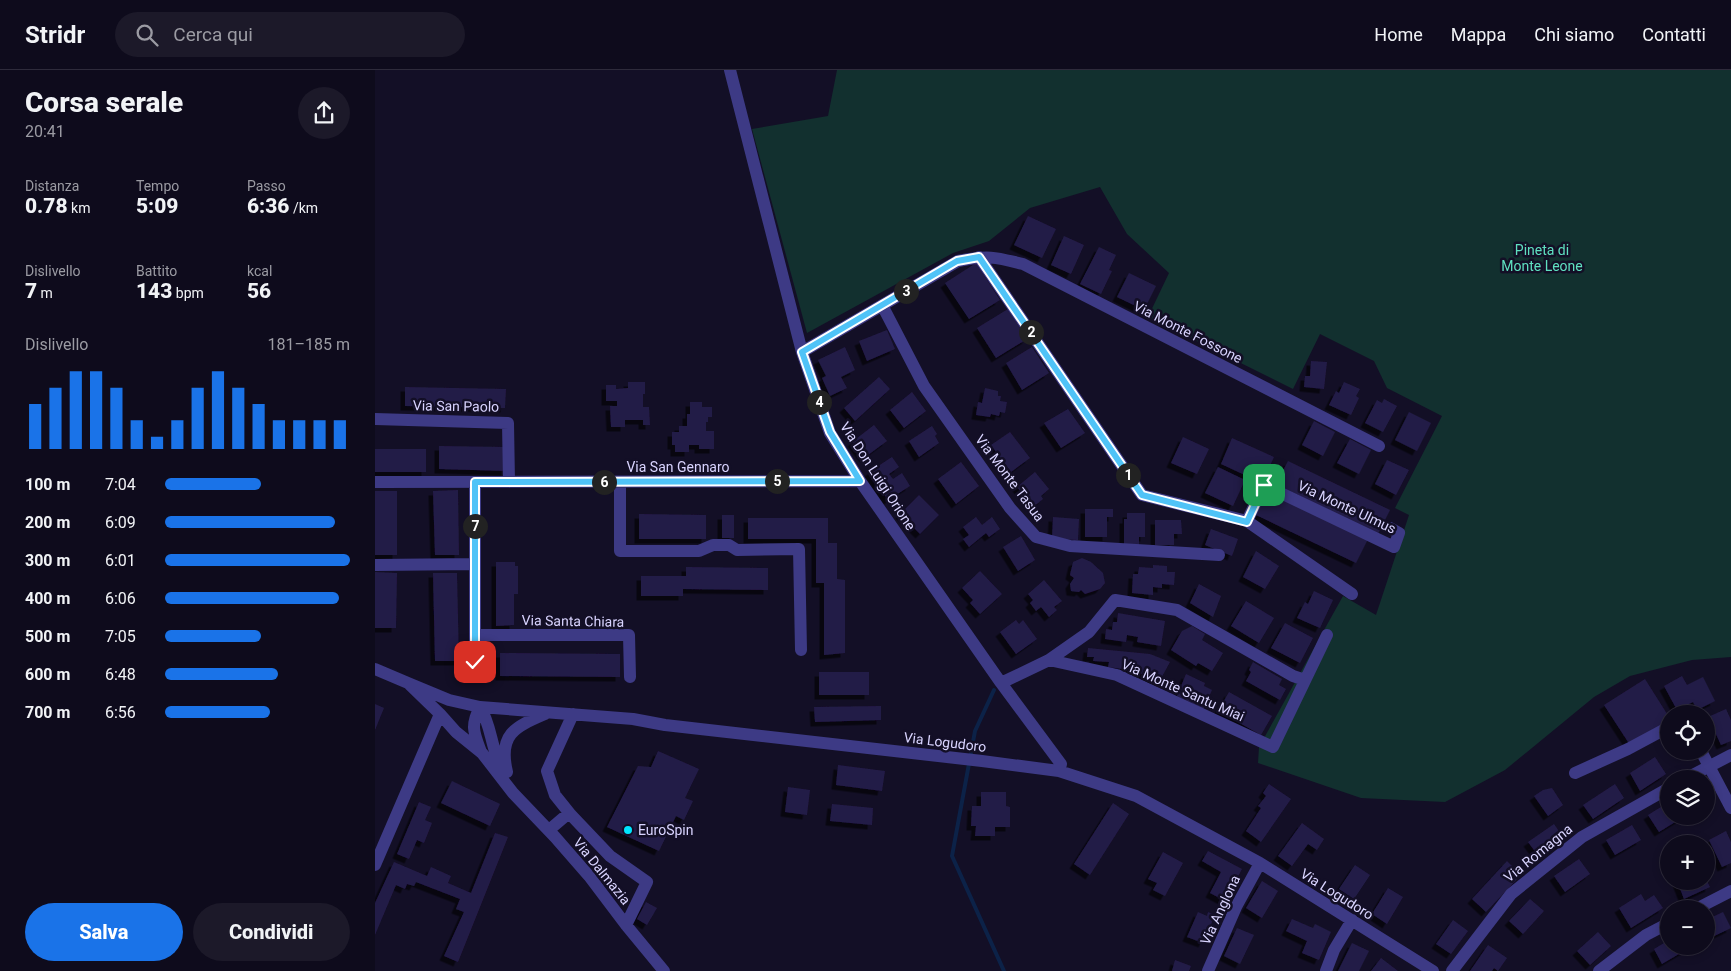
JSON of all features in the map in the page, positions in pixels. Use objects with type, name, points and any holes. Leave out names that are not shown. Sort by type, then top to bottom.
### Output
[{"type":"street","name":"Via Don Luigi Orione","points":[[730,70],[802,352],[830,432],[860,481],[1001,683],[1061,764],[1059,771]]},
{"type":"street","name":"Via Monte Fossone","points":[[802,352],[957,261],[979,257],[995,257],[1023,264],[1379,446]]},
{"type":"street","points":[[979,257],[1142,495],[1247,522],[1351,594]]},
{"type":"street","name":"Via Monte Tasua","points":[[883,305],[924,386],[1010,508],[1036,537],[1070,546],[1219,555]]},
{"type":"street","name":"Via San Paolo","points":[[375,419],[508,423],[509,482]]},
{"type":"street","name":"Via San Gennaro","points":[[375,482],[860,481]]},
{"type":"street","points":[[475,482],[475,662]]},
{"type":"street","points":[[620,482],[620,551],[699,551],[713,545],[729,545],[737,550],[799,549],[801,650]]},
{"type":"street","name":"Via Monte Ulmus","points":[[1247,522],[1264,485],[1393,547],[1399,532],[1390,528]]},
{"type":"street","points":[[375,565],[475,564]]},
{"type":"street","points":[[1001,683],[1049,660],[1089,632],[1115,600],[1177,610],[1293,676],[1305,680],[1327,635]]},
{"type":"street","name":"Via Santa Chiara","points":[[475,635],[629,635],[630,677]]},
{"type":"street","name":"Via Monte Santu Miai","points":[[1049,660],[1117,675],[1273,747],[1305,680]]},
{"type":"street","name":"Via Dalmazia","points":[[375,669],[408,684],[456,732],[482,753],[513,793],[549,830],[589,876],[626,925],[665,971]]},
{"type":"street","name":"Via Logudoro","points":[[408,684],[449,700],[480,707],[633,719],[686,727],[1059,771],[1136,796],[1260,863],[1433,971]]},
{"type":"street","name":"Via Dalmazia","points":[[482,753],[474,726],[474,718],[480,707],[487,718],[496,759],[507,774]]},
{"type":"street","name":"Via Dalmazia","points":[[513,793],[504,760],[508,738],[515,728],[548,713]]},
{"type":"street","points":[[375,865],[440,714]]},
{"type":"street","points":[[573,714],[547,771],[555,795],[569,813],[610,856],[647,882],[626,925]]},
{"type":"street","points":[[1575,772],[1628,749],[1660,732]]},
{"type":"street","points":[[1700,770],[1731,755]]},
{"type":"street","points":[[1706,760],[1731,808]]},
{"type":"street","name":"Via Romagna","points":[[1452,971],[1511,894],[1582,837],[1660,793]]},
{"type":"street","points":[[549,830],[569,813]]},
{"type":"street","name":"Via Anglona","points":[[1209,971],[1236,907],[1260,863]]},
{"type":"street","points":[[1714,900],[1731,891]]},
{"type":"street","points":[[1326,971],[1334,950],[1352,920]]},
{"type":"street","points":[[1599,971],[1646,935],[1660,928]]},
{"type":"green space","name":"Pineta di Monte Leone","points":[[837,70],[1731,70],[1731,657],[1692,660],[1630,676],[1594,697],[1505,770],[1445,802],[1361,798],[1258,763],[1259,747],[1343,596],[1376,615],[1409,515],[1395,508],[1442,416],[1387,388],[1374,361],[1320,334],[1293,389],[1148,317],[1169,273],[1127,234],[1100,187],[1030,208],[989,241],[953,253],[807,333],[752,129],[828,116]]},
{"type":"building","points":[[1028,216],[1056,229],[1042,258],[1014,245]]},
{"type":"building","points":[[1064,236],[1084,245],[1071,274],[1051,265]]},
{"type":"building","points":[[1099,247],[1116,255],[1109,270],[1112,271],[1101,294],[1080,284]]},
{"type":"building","points":[[976,263],[1000,300],[969,319],[945,283]]},
{"type":"building","points":[[1129,273],[1156,286],[1144,310],[1117,297]]},
{"type":"building","points":[[1008,309],[1027,339],[996,358],[977,328]]},
{"type":"building","points":[[887,330],[895,349],[867,361],[859,341]]},
{"type":"building","points":[[845,347],[855,370],[841,377],[847,388],[830,396],[822,378],[826,376],[818,360]]},
{"type":"building","points":[[1032,347],[1049,373],[1022,390],[1006,363]]},
{"type":"building","points":[[1311,361],[1327,362],[1324,389],[1304,387],[1305,376],[1310,376]]},
{"type":"building","points":[[879,377],[890,389],[855,421],[844,408]]},
{"type":"building","points":[[628,382],[645,382],[643,407],[649,407],[650,425],[643,425],[643,420],[625,420],[625,427],[611,427],[610,406],[617,406],[617,401],[606,401],[606,385],[616,385],[616,389],[628,388]]},
{"type":"building","points":[[1344,382],[1360,389],[1356,396],[1359,398],[1351,415],[1329,405],[1336,391],[1339,393]]},
{"type":"building","points":[[405,387],[506,389],[505,408],[405,406]]},
{"type":"building","points":[[985,388],[998,391],[998,396],[1001,396],[1000,401],[1007,402],[1005,413],[1000,412],[999,416],[991,414],[990,417],[976,415],[978,402],[982,403]]},
{"type":"building","points":[[912,392],[926,411],[904,428],[890,410]]},
{"type":"building","points":[[1384,399],[1397,406],[1383,432],[1365,423],[1377,400],[1382,403]]},
{"type":"building","points":[[690,402],[702,402],[702,407],[712,407],[712,417],[708,417],[706,431],[714,431],[714,449],[699,449],[699,445],[689,445],[689,452],[675,452],[675,445],[672,445],[672,432],[679,432],[679,426],[687,426]]},
{"type":"building","points":[[1068,409],[1085,433],[1061,448],[1044,423]]},
{"type":"building","points":[[1409,412],[1431,423],[1417,451],[1395,440]]},
{"type":"building","points":[[1314,421],[1335,432],[1323,456],[1302,445]]},
{"type":"building","points":[[874,425],[887,441],[864,458],[852,442]]},
{"type":"building","points":[[932,426],[937,434],[935,436],[939,443],[919,457],[909,441]]},
{"type":"building","points":[[1010,432],[1030,458],[1011,472],[991,445]]},
{"type":"building","points":[[1183,437],[1209,449],[1197,474],[1171,463]]},
{"type":"building","points":[[1232,438],[1274,457],[1262,483],[1221,464]]},
{"type":"building","points":[[1350,439],[1371,450],[1359,474],[1337,463]]},
{"type":"building","points":[[439,446],[507,447],[506,471],[439,469]]},
{"type":"building","points":[[375,449],[426,449],[426,472],[375,472]]},
{"type":"building","points":[[892,457],[899,467],[889,474],[893,479],[902,473],[910,486],[888,500],[869,472]]},
{"type":"building","points":[[1387,460],[1409,470],[1396,495],[1375,484]]},
{"type":"building","points":[[1288,461],[1390,510],[1378,534],[1276,484]]},
{"type":"building","points":[[961,462],[979,486],[956,504],[938,479]]},
{"type":"building","points":[[1218,467],[1245,480],[1233,506],[1205,493]]},
{"type":"building","points":[[1035,472],[1049,489],[1041,496],[1043,499],[1033,507],[1017,487]]},
{"type":"building","points":[[458,490],[459,555],[435,555],[433,491]]},
{"type":"building","points":[[1266,490],[1368,539],[1356,563],[1254,514]]},
{"type":"building","points":[[375,491],[397,491],[397,555],[375,555]]},
{"type":"building","points":[[919,495],[939,515],[920,534],[900,514]]},
{"type":"building","points":[[1085,509],[1113,509],[1113,517],[1107,517],[1107,537],[1085,537]]},
{"type":"building","points":[[1127,513],[1145,513],[1145,537],[1139,537],[1139,548],[1124,548],[1124,519],[1127,519]]},
{"type":"building","points":[[639,514],[706,515],[706,539],[639,539]]},
{"type":"building","points":[[722,515],[734,515],[734,538],[722,538]]},
{"type":"building","points":[[976,517],[982,525],[992,517],[1000,529],[989,537],[986,533],[969,547],[963,539],[969,535],[963,527]]},
{"type":"building","points":[[1053,517],[1079,519],[1078,540],[1052,539]]},
{"type":"building","points":[[748,518],[828,518],[828,543],[837,543],[837,579],[845,580],[845,653],[824,655],[824,583],[816,583],[816,539],[748,539]]},
{"type":"building","points":[[1155,520],[1181,520],[1182,534],[1174,534],[1174,545],[1155,545]]},
{"type":"building","points":[[1211,529],[1238,539],[1232,556],[1205,545]]},
{"type":"building","points":[[1021,536],[1035,560],[1018,571],[1003,547]]},
{"type":"building","points":[[1256,551],[1279,566],[1265,589],[1243,577]]},
{"type":"building","points":[[1082,558],[1091,562],[1103,573],[1105,583],[1100,589],[1085,594],[1081,590],[1079,592],[1071,591],[1070,584],[1074,578],[1070,575],[1073,562]]},
{"type":"building","points":[[496,562],[515,562],[515,566],[518,566],[518,594],[514,594],[514,625],[496,626]]},
{"type":"building","points":[[1153,565],[1167,566],[1167,572],[1175,572],[1174,585],[1162,584],[1162,588],[1153,587],[1153,595],[1132,593],[1133,574],[1138,574],[1139,567],[1153,568]]},
{"type":"building","points":[[686,567],[768,568],[768,590],[683,589],[683,596],[641,596],[641,576],[686,576]]},
{"type":"building","points":[[980,571],[1002,594],[980,614],[970,603],[973,600],[962,588]]},
{"type":"building","points":[[375,572],[397,573],[396,628],[375,628]]},
{"type":"building","points":[[433,573],[457,573],[459,661],[435,661]]},
{"type":"building","points":[[1044,580],[1062,601],[1054,607],[1057,610],[1049,617],[1041,607],[1036,611],[1030,603],[1033,600],[1028,594]]},
{"type":"building","points":[[1199,584],[1221,596],[1213,617],[1190,603]]},
{"type":"building","points":[[1314,591],[1333,600],[1320,628],[1297,618],[1305,602],[1308,604]]},
{"type":"building","points":[[1246,601],[1274,618],[1259,643],[1231,626]]},
{"type":"building","points":[[1118,613],[1165,621],[1161,646],[1137,642],[1138,637],[1127,635],[1126,642],[1105,639],[1106,629],[1112,630],[1113,622],[1117,622]]},
{"type":"building","points":[[1016,620],[1019,624],[1023,620],[1037,639],[1016,654],[1000,632]]},
{"type":"building","points":[[1285,623],[1313,638],[1300,663],[1271,648]]},
{"type":"building","points":[[1192,626],[1205,634],[1202,640],[1223,653],[1212,671],[1198,663],[1196,666],[1171,650],[1182,631]]},
{"type":"building","points":[[1088,648],[1150,654],[1170,662],[1159,682],[1140,673],[1142,669],[1137,668],[1137,671],[1108,667],[1109,662],[1093,661],[1094,657],[1087,657]]},
{"type":"building","points":[[500,653],[620,654],[620,677],[500,676]]},
{"type":"building","points":[[1253,662],[1282,679],[1279,685],[1286,689],[1280,700],[1246,681],[1251,672],[1249,670]]},
{"type":"building","points":[[819,672],[869,672],[869,695],[819,695]]},
{"type":"building","points":[[1186,674],[1205,683],[1204,686],[1212,690],[1202,712],[1192,703],[1177,696]]},
{"type":"building","points":[[1682,676],[1687,685],[1703,677],[1715,701],[1707,705],[1694,705],[1693,702],[1687,705],[1674,705],[1664,686]]},
{"type":"building","points":[[1645,679],[1661,705],[1660,726],[1630,745],[1604,705]]},
{"type":"building","points":[[1229,692],[1272,716],[1261,735],[1218,711]]},
{"type":"building","points":[[375,704],[384,708],[375,730]]},
{"type":"building","points":[[881,706],[881,720],[815,722],[814,707]]},
{"type":"building","points":[[1726,709],[1731,720],[1731,741],[1721,745],[1715,732],[1715,714]]},
{"type":"building","points":[[658,751],[699,769],[685,798],[693,801],[684,820],[676,816],[659,851],[607,827],[638,766],[651,767]]},
{"type":"building","points":[[1655,757],[1663,770],[1660,770],[1660,778],[1640,791],[1630,773]]},
{"type":"building","points":[[838,765],[885,771],[882,791],[836,785]]},
{"type":"building","points":[[452,781],[500,804],[490,826],[441,803]]},
{"type":"building","points":[[1269,784],[1291,799],[1261,842],[1246,831],[1261,808],[1258,806],[1266,796],[1263,793]]},
{"type":"building","points":[[1615,784],[1624,798],[1593,819],[1583,805]]},
{"type":"building","points":[[788,787],[810,790],[807,815],[785,812]]},
{"type":"building","points":[[1552,788],[1563,805],[1548,816],[1534,796],[1543,790]]},
{"type":"building","points":[[981,792],[1006,792],[1006,806],[1010,807],[1010,827],[995,827],[995,836],[975,836],[976,826],[971,826],[972,806],[981,806]]},
{"type":"building","points":[[419,802],[431,807],[425,820],[432,823],[424,843],[417,840],[409,859],[397,854]]},
{"type":"building","points":[[1113,803],[1129,814],[1090,875],[1074,864]]},
{"type":"building","points":[[832,804],[873,808],[872,825],[830,821]]},
{"type":"building","points":[[1660,808],[1660,825],[1670,825],[1659,832],[1648,815]]},
{"type":"building","points":[[1302,823],[1324,839],[1317,850],[1308,844],[1292,866],[1278,856]]},
{"type":"building","points":[[1554,824],[1565,840],[1540,858],[1528,842]]},
{"type":"building","points":[[1632,825],[1641,840],[1615,855],[1606,840]]},
{"type":"building","points":[[1726,831],[1731,842],[1731,863],[1722,867],[1715,852],[1715,837]]},
{"type":"building","points":[[495,833],[508,837],[458,962],[444,956],[464,912],[456,909],[460,899],[416,882],[414,886],[407,884],[405,889],[396,885],[375,935],[375,903],[394,862],[427,876],[431,867],[451,876],[448,883],[471,893]]},
{"type":"building","points":[[1208,851],[1242,869],[1225,901],[1210,893],[1221,872],[1202,861]]},
{"type":"building","points":[[1163,852],[1183,863],[1165,896],[1153,890],[1157,883],[1148,879]]},
{"type":"building","points":[[1579,859],[1590,874],[1565,892],[1554,876]]},
{"type":"building","points":[[1507,861],[1521,875],[1486,912],[1472,899]]},
{"type":"building","points":[[1355,865],[1370,875],[1354,899],[1339,889]]},
{"type":"building","points":[[1262,881],[1278,891],[1262,918],[1246,908]]},
{"type":"building","points":[[1388,888],[1403,897],[1387,924],[1372,914]]},
{"type":"building","points":[[1680,890],[1704,890],[1684,899]]},
{"type":"building","points":[[1641,894],[1645,901],[1654,895],[1660,904],[1660,910],[1631,928],[1619,908]]},
{"type":"building","points":[[1530,899],[1544,911],[1523,934],[1509,921]]},
{"type":"building","points":[[646,902],[657,908],[647,925],[637,919]]},
{"type":"building","points":[[1198,912],[1207,916],[1208,912],[1215,915],[1203,943],[1187,937]]},
{"type":"building","points":[[1723,912],[1731,928],[1715,936],[1715,916]]},
{"type":"building","points":[[1292,919],[1313,928],[1315,924],[1331,932],[1319,960],[1302,953],[1307,941],[1286,931]]},
{"type":"building","points":[[1453,920],[1468,931],[1451,954],[1436,944]]},
{"type":"building","points":[[1237,928],[1254,935],[1240,964],[1224,956]]},
{"type":"building","points":[[1598,932],[1611,946],[1590,965],[1577,951]]},
{"type":"building","points":[[1352,943],[1369,951],[1359,971],[1338,971]]},
{"type":"building","points":[[1488,945],[1507,958],[1498,971],[1494,968],[1492,971],[1470,971]]},
{"type":"building","points":[[1660,945],[1660,955],[1677,955],[1662,964],[1654,949]]},
{"type":"building","points":[[1381,958],[1398,971],[1371,971]]},
{"type":"building","points":[[1175,960],[1191,966],[1189,971],[1172,971]]},
{"type":"waterway","points":[[994,690],[975,731],[952,856],[1004,971]]},
{"type":"place","name":"EuroSpin","points":[[628,830]]},
{"type":"route","points":[[475,662],[475,482],[860,481],[830,432],[802,352],[957,261],[979,257],[1142,495],[1247,522],[1264,485]]}]
